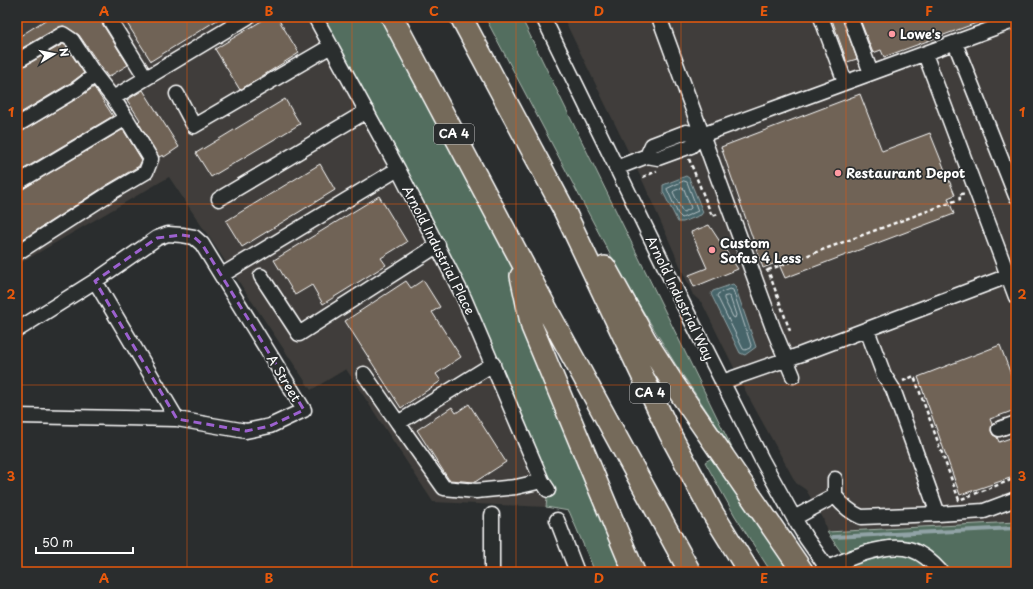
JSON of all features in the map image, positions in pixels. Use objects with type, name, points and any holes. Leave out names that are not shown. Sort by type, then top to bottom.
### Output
[{"type":"highway","name":"CA 4","points":[[392,17],[672,543],[690,572]]},
{"type":"highway","name":"CA 4","points":[[461,17],[563,208],[670,434],[712,512],[749,572]]},
{"type":"highway","points":[[563,208],[594,249],[646,341],[673,383],[803,572]]},
{"type":"highway","points":[[516,250],[532,327],[634,572]]},
{"type":"street","points":[[108,17],[146,78]]},
{"type":"street","points":[[113,98],[248,17]]},
{"type":"street","name":"Arnold Industrial Place","points":[[315,17],[438,245],[464,298],[545,485],[476,491],[444,488],[398,423]]},
{"type":"street","name":"Arnold Industrial Way","points":[[543,17],[722,382],[794,518],[826,571]]},
{"type":"street","points":[[659,17],[793,376]]},
{"type":"street","points":[[821,17],[845,82]]},
{"type":"street","points":[[850,17],[871,73]]},
{"type":"street","points":[[616,168],[647,156],[658,158],[691,146],[702,135],[1016,20]]},
{"type":"street","points":[[17,61],[64,34],[72,40],[95,75],[113,98],[151,159],[146,172],[17,252]]},
{"type":"street","points":[[955,43],[1016,196]]},
{"type":"street","points":[[177,94],[194,126],[331,46]]},
{"type":"street","points":[[925,54],[976,188],[1012,274],[1016,297]]},
{"type":"street","points":[[17,125],[95,75]]},
{"type":"street","points":[[219,199],[367,111]]},
{"type":"street","points":[[17,183],[126,118]]},
{"type":"street","points":[[222,275],[398,169]]},
{"type":"street","name":"A Street","points":[[17,330],[95,281],[157,238],[168,234],[194,237],[202,244],[222,275],[304,410],[270,426],[246,431],[177,419],[17,416]]},
{"type":"street","points":[[261,276],[299,334],[438,245]]},
{"type":"street","points":[[722,382],[867,330],[1012,274]]},
{"type":"street","points":[[95,281],[177,419]]},
{"type":"street","points":[[867,330],[884,375],[893,389],[938,514]]},
{"type":"street","points":[[364,374],[398,423],[493,364]]},
{"type":"street","points":[[999,429],[1016,423]]},
{"type":"street","points":[[835,478],[835,496],[843,506],[852,513],[861,517],[984,511],[1016,499]]},
{"type":"street","points":[[794,518],[835,496]]},
{"type":"street","points":[[492,516],[492,572]]},
{"type":"street","points":[[557,520],[577,572]]},
{"type":"street","points":[[826,571],[868,552],[891,547],[911,550],[929,559],[941,572]]},
{"type":"path","points":[[768,270],[960,199],[959,195],[976,188]]},
{"type":"path","points":[[903,381],[914,376],[959,500],[1016,478]]},
{"type":"highlighted area","points":[[182,235],[194,237],[202,244],[304,410],[270,426],[246,431],[177,419],[95,281],[157,238]]},
{"type":"shaded area","points":[[17,17],[315,17],[398,169],[548,490],[546,507],[433,502],[346,369],[311,390],[169,177],[17,265]]},
{"type":"shaded area","points":[[563,17],[1016,17],[1016,522],[827,532],[823,518],[806,490],[796,483],[748,396],[702,303],[693,295],[644,184]]},
{"type":"green space","points":[[315,17],[394,17],[516,250],[532,327],[634,572],[595,572],[569,511],[546,507],[548,490],[493,364]]},
{"type":"green space","points":[[485,17],[521,17],[733,450],[676,365],[621,275]]},
{"type":"green space","points":[[715,456],[725,470],[739,460],[810,572],[771,572],[735,516],[705,462]]},
{"type":"green space","points":[[1016,522],[1016,572],[855,572],[827,532]]},
{"type":"water","points":[[686,176],[689,178],[703,212],[701,215],[683,222],[678,222],[663,192],[663,185]]},
{"type":"water","points":[[733,284],[756,347],[745,355],[740,353],[711,294],[713,291]]},
{"type":"building","points":[[50,17],[98,17],[128,65],[108,77],[79,35],[64,26],[59,27],[17,51],[17,38]]},
{"type":"building","points":[[123,17],[222,17],[151,61]]},
{"type":"building","points":[[268,17],[277,17],[299,53],[240,90],[215,49]]},
{"type":"building","points":[[831,17],[842,17],[857,59],[847,62]]},
{"type":"building","name":"Lowe's","points":[[859,17],[990,18],[884,57],[881,50],[873,53]]},
{"type":"building","points":[[63,44],[66,46],[84,73],[72,82],[17,115],[17,69]]},
{"type":"building","points":[[94,87],[113,116],[17,173],[17,133]]},
{"type":"building","points":[[143,90],[179,147],[164,157],[163,155],[159,157],[138,122],[140,120],[127,100]]},
{"type":"building","name":"Restaurant Depot","points":[[860,94],[882,151],[930,133],[955,195],[948,198],[954,214],[785,278],[778,262],[763,268],[721,147]]},
{"type":"building","points":[[285,99],[300,124],[211,177],[196,153]]},
{"type":"building","points":[[122,130],[142,160],[139,166],[17,243],[17,191]]},
{"type":"building","points":[[320,164],[335,190],[242,247],[226,221]]},
{"type":"building","points":[[379,196],[407,242],[381,258],[386,265],[323,304],[312,285],[295,295],[274,260]]},
{"type":"building","name":"Custom Sofas 4 Less","points":[[709,225],[738,269],[694,287],[689,275],[707,268],[691,232]]},
{"type":"building","points":[[423,280],[440,307],[432,312],[461,357],[436,374],[441,381],[401,408],[345,321],[406,281],[411,288]]},
{"type":"building","points":[[1000,345],[1016,388],[1016,406],[1012,411],[990,419],[992,424],[991,431],[993,435],[997,437],[999,442],[1016,436],[1016,476],[960,495],[918,377]]},
{"type":"building","points":[[469,404],[506,462],[475,482],[449,480],[417,430],[452,407],[456,413]]},
{"type":"waterway","points":[[833,537],[1016,528]]},
{"type":"place","name":"Lowe's","points":[[892,34]]},
{"type":"place","name":"Restaurant Depot","points":[[838,173]]},
{"type":"place","name":"Custom Sofas 4 Less","points":[[712,250]]}]
